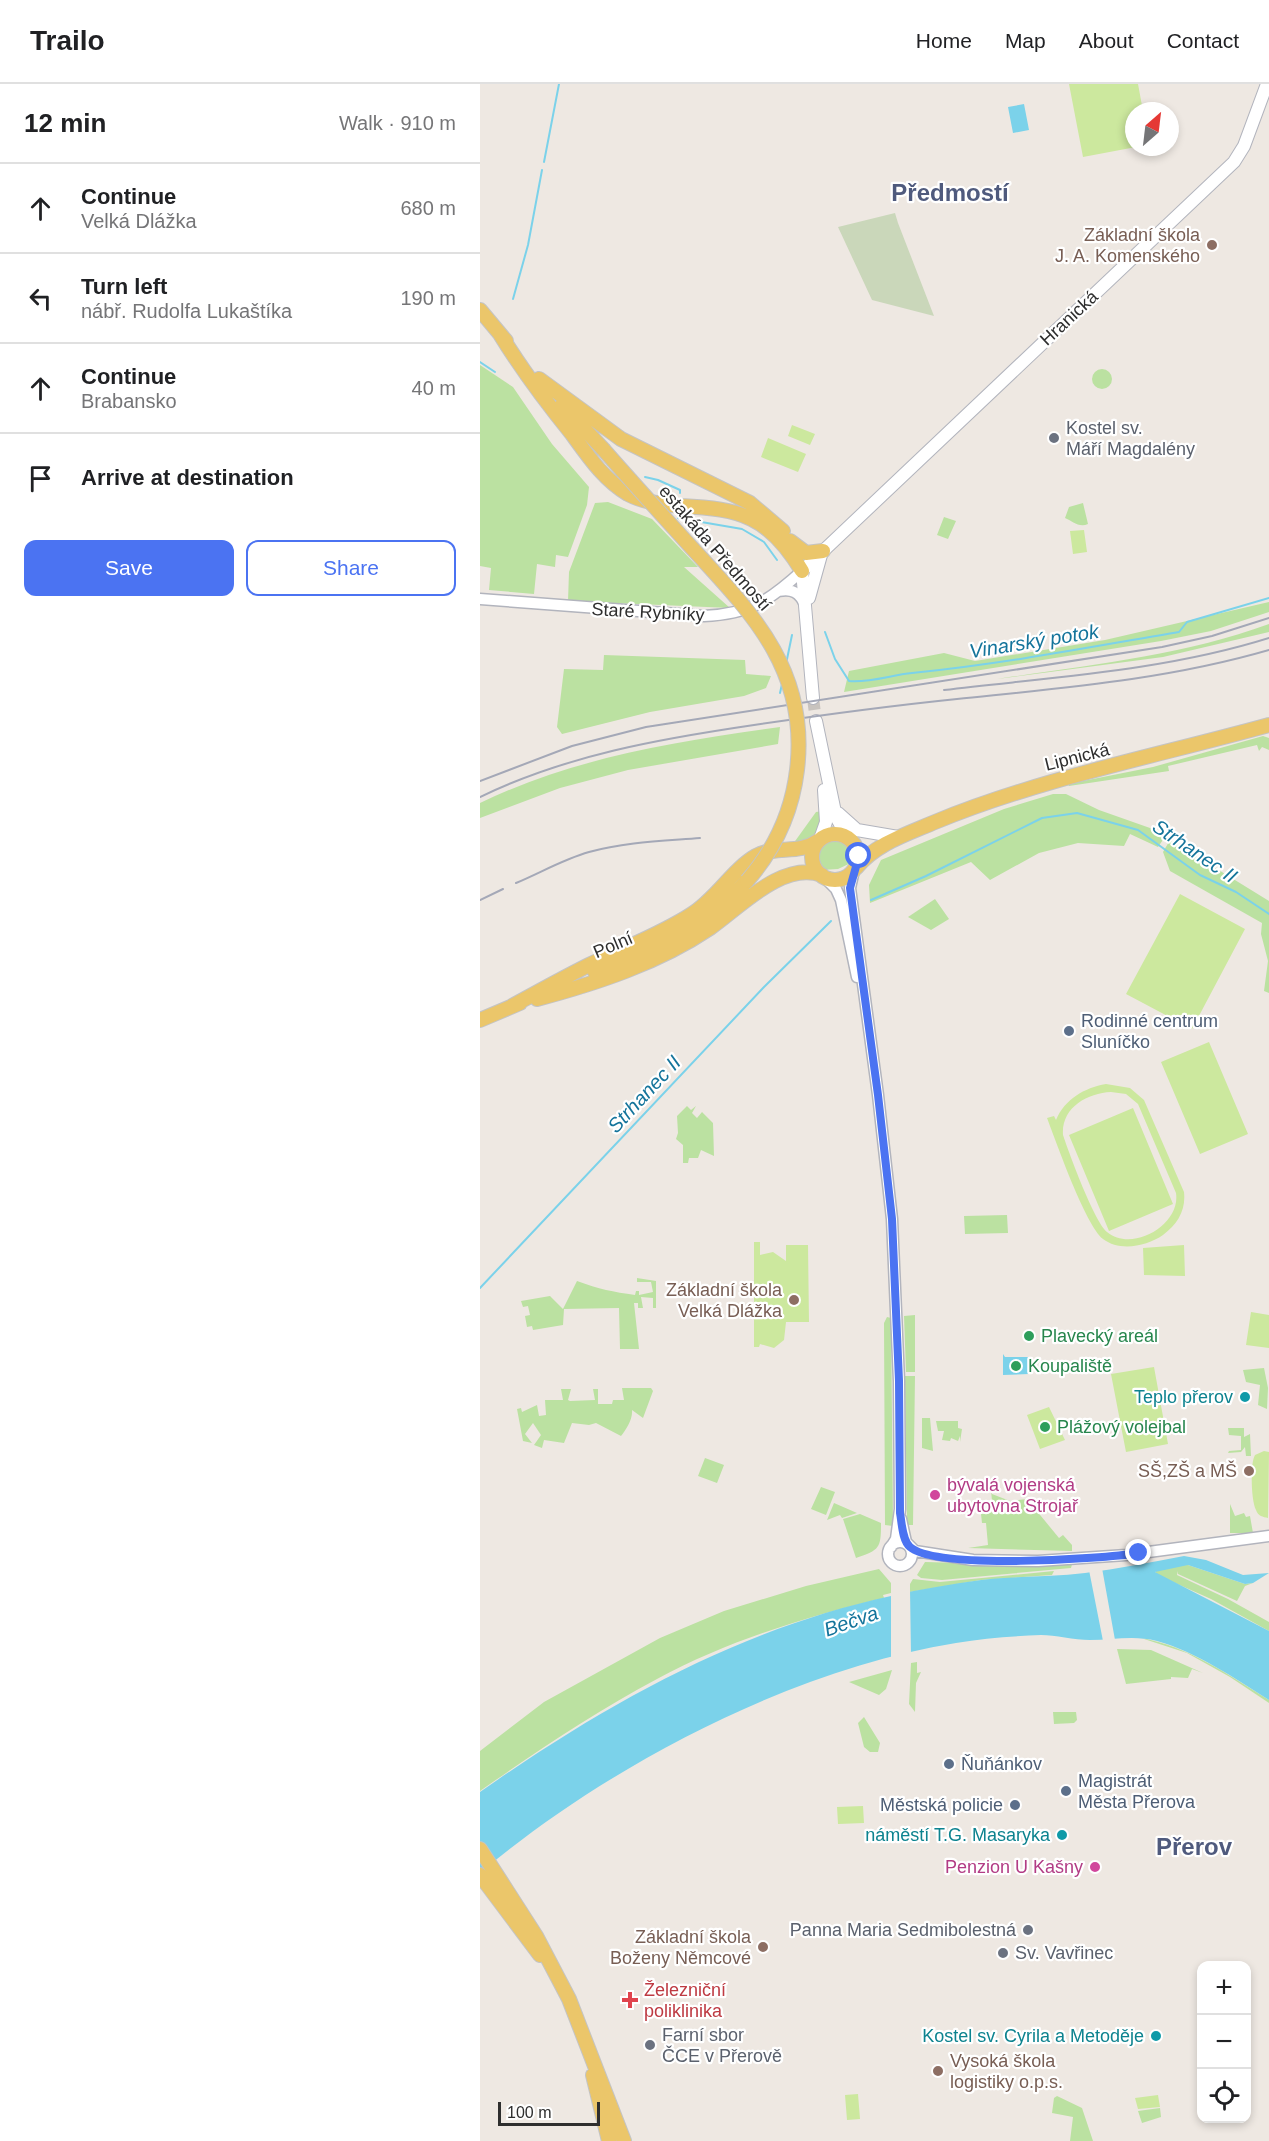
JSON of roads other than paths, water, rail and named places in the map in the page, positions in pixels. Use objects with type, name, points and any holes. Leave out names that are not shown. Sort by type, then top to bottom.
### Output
[{"type":"main road","name":"Hranická","points":[[802,571],[1234,162],[1247,140],[1267,84]]},
{"type":"main road","points":[[480,310],[539,379],[629,445],[757,507],[790,541],[806,553],[823,551],[814,577],[807,611]]},
{"type":"main road","points":[[500,334],[530,381],[595,465],[615,485],[631,495],[651,502],[728,509],[752,518],[776,535],[802,571]]},
{"type":"main road","name":"estakáda Předmostí","points":[[539,379],[738,598],[765,632],[785,670],[798,726],[795,782],[777,838],[747,882]]},
{"type":"main road","points":[[790,541],[802,571],[807,611],[806,641],[813,698]]},
{"type":"main road","points":[[512,1006],[597,982],[658,956],[700,934],[772,882],[797,874],[838,880],[855,869],[858,852],[837,822],[816,721]]},
{"type":"main road","name":"Lipnická","points":[[855,869],[871,853],[898,837],[1030,787],[1269,725]]},
{"type":"main road","points":[[823,876],[814,866],[812,858],[826,822],[824,765]]},
{"type":"main road","points":[[834,809],[847,824],[857,830],[898,837]]},
{"type":"main road","points":[[512,1006],[690,915],[715,897],[744,866],[758,855],[771,851],[801,849],[833,834],[849,838]]},
{"type":"main road","name":"Lipnická","points":[[849,838],[865,843],[898,837]]},
{"type":"main road","name":"Polní","points":[[480,1020],[668,940],[717,909],[747,882]]},
{"type":"main road","points":[[480,1849],[536,1936],[574,2011],[624,2141]]},
{"type":"main road","points":[[480,1875],[528,1942],[550,1965]]},
{"type":"main road","points":[[587,2047],[609,2141]]},
{"type":"street","name":"Staré Rybníky","points":[[480,599],[719,615],[752,608],[779,591],[802,571]]},
{"type":"street","points":[[779,591],[798,593],[807,611]]},
{"type":"street","points":[[855,869],[850,888],[887,1168],[896,1294],[900,1513],[896,1539],[889,1554],[892,1563],[900,1566],[918,1559],[1038,1561],[1096,1557],[1269,1536]]},
{"type":"street","points":[[823,876],[841,898],[864,1003]]},
{"type":"street","points":[[900,1513],[912,1554],[908,1563]]},
{"type":"street","points":[[891,1547],[900,1542],[917,1552],[959,1559]]},
{"type":"water","points":[[1024,104],[1029,130],[1013,133],[1008,107]]},
{"type":"water","name":"Koupaliště","points":[[1003,1354],[1005,1357],[1029,1357],[1029,1374],[1003,1375]]},
{"type":"water","name":"Bečva","points":[[1184,1556],[1206,1560],[1243,1575],[1269,1573],[1253,1583],[1245,1584],[1188,1565],[1155,1572],[1269,1631],[1269,1700],[1201,1659],[1172,1646],[1148,1639],[1084,1640],[1041,1635],[1010,1637],[956,1643],[894,1656],[830,1675],[767,1699],[704,1728],[643,1760],[585,1796],[530,1833],[480,1873],[480,1792],[576,1728],[676,1673],[728,1649],[835,1610],[914,1591],[981,1580],[1085,1573]]},
{"type":"waterway","points":[[544,162],[559,84]]},
{"type":"waterway","points":[[513,299],[528,245],[542,170]]},
{"type":"waterway","name":"Vinarský potok","points":[[480,362],[495,372]]},
{"type":"waterway","name":"Vinarský potok","points":[[645,477],[680,490],[680,493]]},
{"type":"waterway","name":"Vinarský potok","points":[[678,518],[742,529],[764,542],[777,560]]},
{"type":"waterway","name":"Vinarský potok","points":[[825,632],[835,659],[849,681],[865,681],[1013,660],[1179,632],[1187,622],[1269,598]]},
{"type":"waterway","points":[[786,664],[792,635]]},
{"type":"waterway","points":[[780,693],[782,684]]},
{"type":"waterway","name":"Strhanec II","points":[[871,900],[926,876],[1042,818],[1077,813],[1138,830],[1200,875],[1236,892],[1269,914]]},
{"type":"waterway","name":"Strhanec II","points":[[480,1288],[764,987],[831,921]]},
{"type":"tunnel","points":[[813,698],[816,721]]},
{"type":"railway","points":[[480,781],[572,746],[646,727],[1162,647],[1212,636],[1269,618]]},
{"type":"railway","points":[[944,690],[1149,666],[1269,638]]},
{"type":"railway","points":[[480,797],[513,782],[580,759],[683,736],[856,711],[1114,682],[1192,669],[1269,650]]},
{"type":"railway","points":[[516,883],[570,858],[589,852],[644,842],[700,838]]},
{"type":"railway","points":[[480,900],[503,889]]},
{"type":"place","name":"Základní škola J. A. Komenského","points":[[1212,245]]},
{"type":"place","name":"Kostel sv. Máří Magdalény","points":[[1054,438]]},
{"type":"place","name":"Rodinné centrum Sluníčko","points":[[1069,1031]]},
{"type":"place","name":"Základní škola Velká Dlážka","points":[[794,1300]]},
{"type":"place","name":"Plavecký areál","points":[[1029,1336]]},
{"type":"place","name":"Koupaliště","points":[[1016,1366]]},
{"type":"place","name":"Teplo přerov","points":[[1245,1397]]},
{"type":"place","name":"Plážový volejbal","points":[[1045,1427]]},
{"type":"place","name":"SŠ,ZŠ a MŠ","points":[[1249,1471]]},
{"type":"place","name":"bývalá vojenská ubytovna Strojař","points":[[935,1495]]},
{"type":"place","name":"Ňuňánkov","points":[[949,1764]]},
{"type":"place","name":"Magistrát Města Přerova","points":[[1066,1791]]},
{"type":"place","name":"Městská policie","points":[[1015,1805]]},
{"type":"place","name":"náměstí T.G. Masaryka","points":[[1062,1835]]},
{"type":"place","name":"Penzion U Kašny","points":[[1095,1867]]},
{"type":"place","name":"Panna Maria Sedmibolestná","points":[[1028,1930]]},
{"type":"place","name":"Základní škola Boženy Němcové","points":[[763,1947]]},
{"type":"place","name":"Sv. Vavřinec","points":[[1003,1953]]},
{"type":"place","name":"Železniční poliklinika","points":[[630,2000]]},
{"type":"place","name":"Kostel sv. Cyrila a Metoděje","points":[[1156,2036]]},
{"type":"place","name":"Farní sbor ČCE v Přerově","points":[[650,2045]]},
{"type":"place","name":"Vysoká škola logistiky o.p.s.","points":[[938,2071]]},
{"type":"district","name":"Předmostí","points":[[950,192]]},
{"type":"district","name":"Přerov","points":[[1194,1846]]}]
